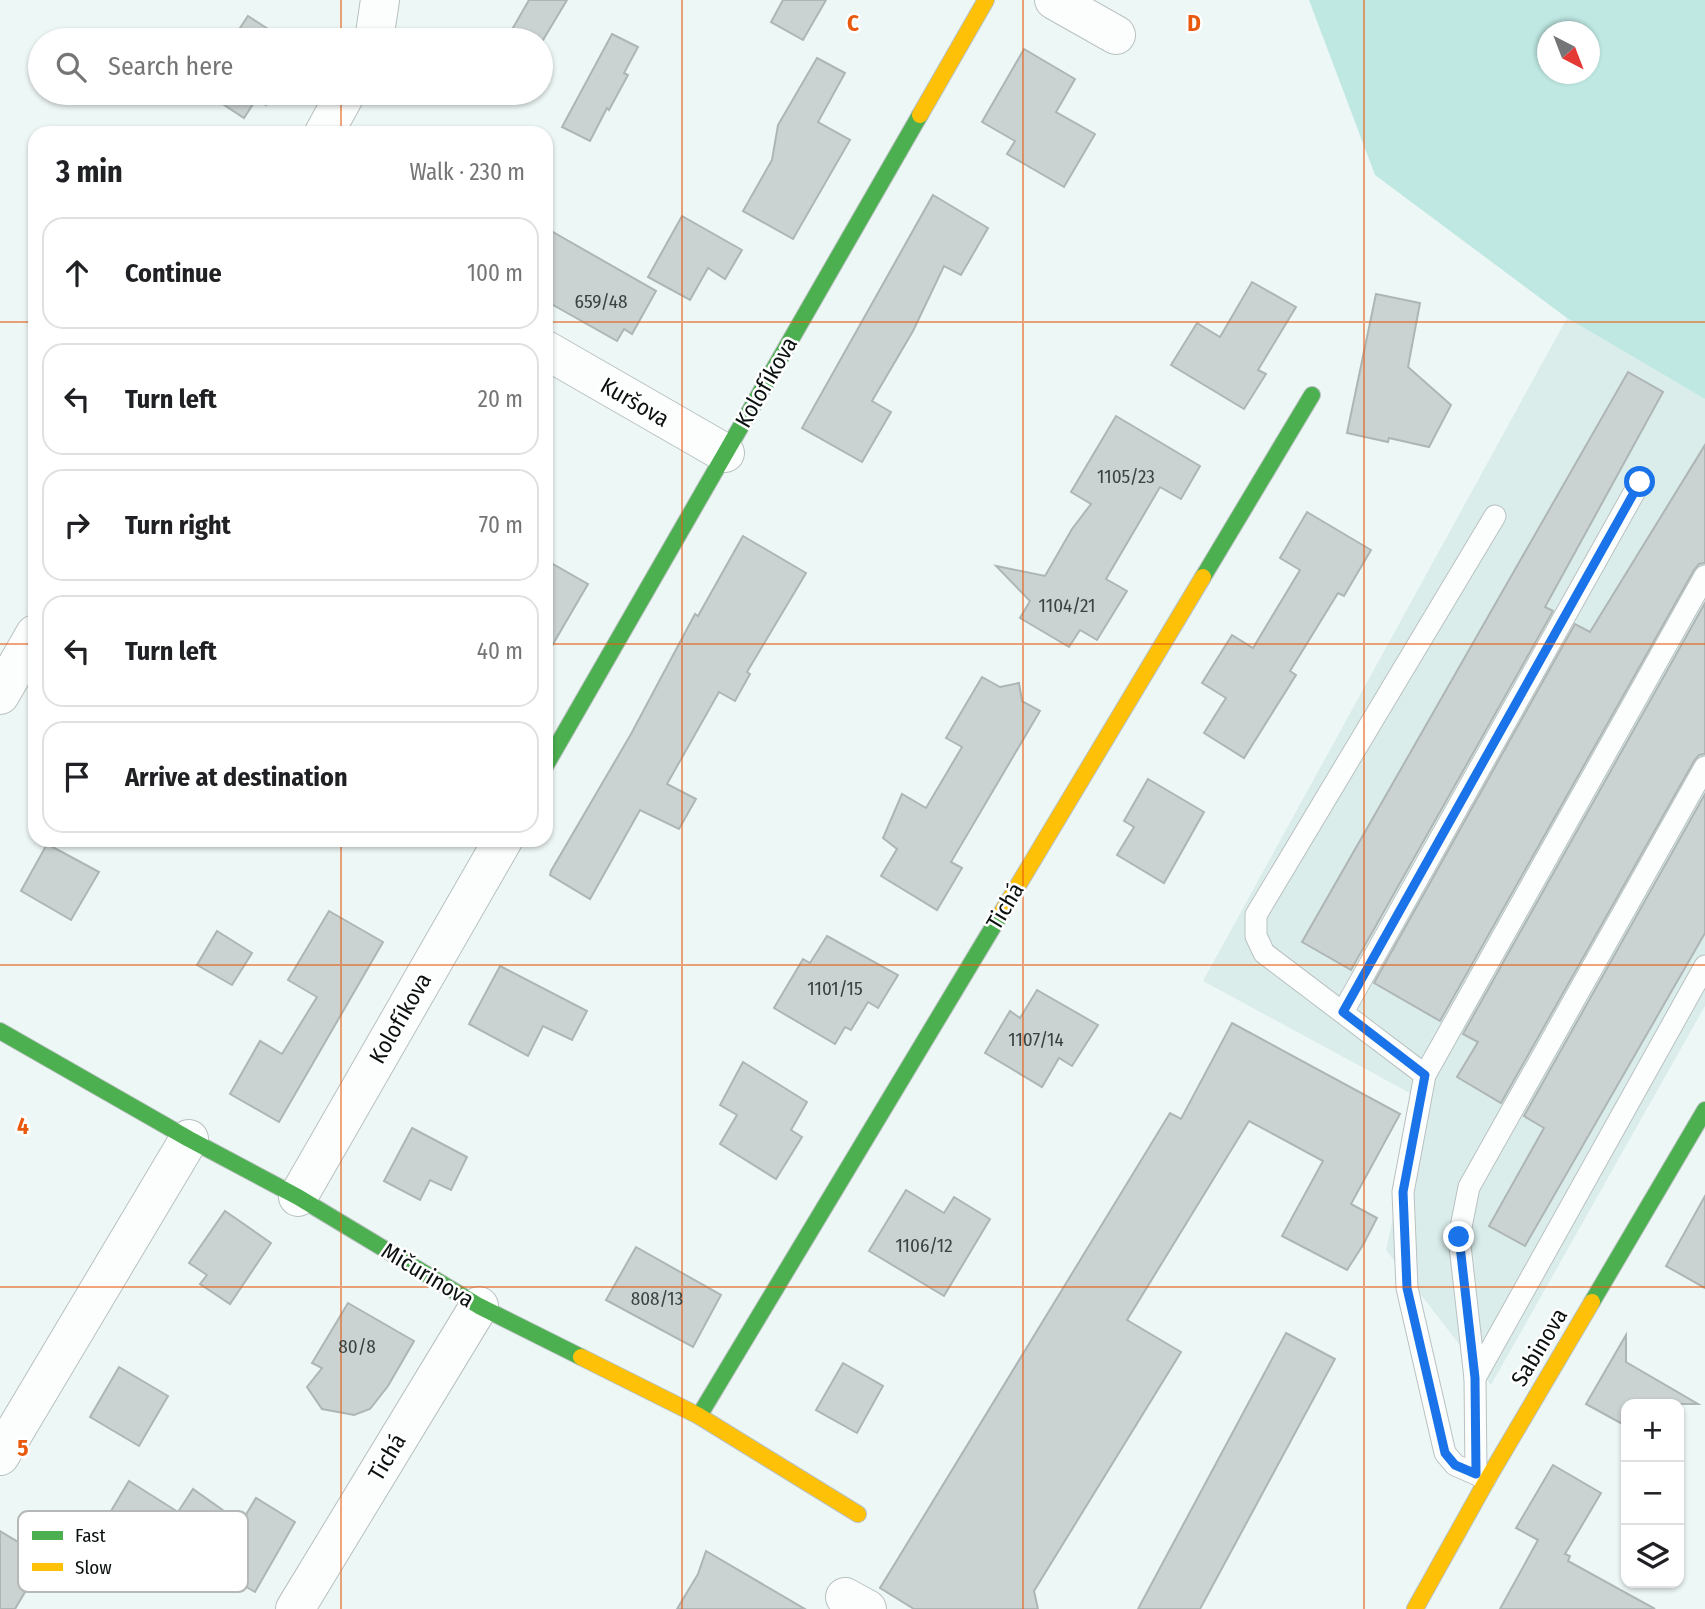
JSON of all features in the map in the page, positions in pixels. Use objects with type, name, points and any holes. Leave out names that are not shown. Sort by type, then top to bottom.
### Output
[{"type":"street","points":[[376,28],[380,0]]},
{"type":"street","name":"Kolofíkova","points":[[553,753],[986,0]]},
{"type":"street","points":[[1054,0],[1116,35]]},
{"type":"street","points":[[328,126],[339,105]]},
{"type":"street","name":"Kuršova","points":[[553,354],[725,453]]},
{"type":"street","name":"Tichá","points":[[699,1416],[1312,395]]},
{"type":"street","points":[[0,695],[28,646]]},
{"type":"street","name":"Kolofíkova","points":[[298,1197],[499,847]]},
{"type":"street","name":"Mičurinova","points":[[0,1031],[189,1139],[298,1197],[479,1306],[699,1416],[858,1514]]},
{"type":"street","name":"Sabinova","points":[[1415,1609],[1482,1477],[1705,1110]]},
{"type":"street","points":[[0,1456],[189,1139]]},
{"type":"street","name":"Tichá","points":[[295,1609],[479,1306]]},
{"type":"lane","points":[[1343,1012],[1640,482]]},
{"type":"lane","points":[[1425,1075],[1264,953],[1256,936],[1256,915],[1494,516]]},
{"type":"lane","points":[[1705,576],[1425,1075],[1403,1192],[1407,1288],[1445,1453],[1455,1465],[1482,1477],[1475,1378],[1459,1237],[1469,1186],[1705,767]]},
{"type":"lane","points":[[1475,1378],[1705,966]]},
{"type":"shaded area","points":[[1309,0],[1705,0],[1705,399],[1567,318],[1375,175]]},
{"type":"shaded area","points":[[1567,318],[1705,399],[1705,1006],[1491,1385],[1386,1250],[1419,1098],[1203,981]]},
{"type":"building","points":[[529,0],[567,0],[550,28],[513,28]]},
{"type":"building","points":[[783,0],[826,0],[803,40],[771,22]]},
{"type":"building","points":[[248,16],[266,28],[240,28]]},
{"type":"building","points":[[612,34],[638,47],[624,73],[628,75],[590,141],[562,127]]},
{"type":"building","points":[[1024,49],[1075,79],[1056,112],[1095,134],[1064,187],[1007,154],[1015,141],[982,122]]},
{"type":"building","points":[[817,58],[845,73],[818,122],[850,140],[793,239],[743,211],[772,160],[778,125]]},
{"type":"building","points":[[224,105],[252,105],[244,118]]},
{"type":"building","points":[[933,195],[988,228],[961,275],[944,266],[913,331],[872,401],[891,412],[862,462],[802,428]]},
{"type":"building","points":[[682,216],[742,250],[725,279],[708,268],[690,300],[648,277]]},
{"type":"building","points":[[553,232],[656,291],[632,334],[624,329],[617,341],[553,305]]},
{"type":"building","points":[[1252,282],[1296,307],[1258,370],[1266,374],[1244,409],[1171,365],[1197,323],[1220,337]]},
{"type":"building","points":[[1376,294],[1420,303],[1408,367],[1451,405],[1429,447],[1389,438],[1388,442],[1347,433]]},
{"type":"building","points":[[1628,372],[1663,392],[1545,607],[1553,611],[1351,970],[1302,942]]},
{"type":"building","points":[[1116,416],[1200,466],[1181,499],[1160,487],[1106,579],[1127,591],[1097,640],[1080,630],[1069,647],[1020,618],[1030,601],[996,566],[1045,576],[1072,529],[1091,504],[1071,492]]},
{"type":"building","points":[[1705,445],[1705,563],[1699,564],[1694,570],[1440,1021],[1374,983],[1575,624],[1590,632]]},
{"type":"building","points":[[1307,512],[1371,550],[1344,596],[1338,593],[1290,671],[1296,675],[1244,758],[1204,733],[1226,698],[1202,683],[1232,635],[1253,648],[1300,570],[1280,558]]},
{"type":"building","points":[[743,536],[806,573],[747,672],[750,674],[735,701],[719,692],[667,784],[696,799],[679,829],[640,810],[590,899],[550,875],[551,871],[631,734],[695,614],[698,616]]},
{"type":"building","points":[[553,564],[588,584],[553,644]]},
{"type":"building","points":[[1705,603],[1705,754],[1699,755],[1694,761],[1501,1103],[1457,1077],[1478,1042],[1463,1034]]},
{"type":"building","points":[[982,677],[1000,687],[1019,683],[1022,701],[1040,711],[951,862],[962,868],[937,910],[881,876],[897,849],[883,838],[902,794],[926,808],[962,747],[946,738]]},
{"type":"building","points":[[1148,779],[1204,812],[1164,883],[1117,855],[1134,827],[1124,821]]},
{"type":"building","points":[[1705,794],[1705,933],[1525,1246],[1489,1226],[1544,1128],[1524,1116]]},
{"type":"building","points":[[45,847],[53,847],[99,872],[71,920],[21,891]]},
{"type":"building","points":[[329,911],[383,942],[279,1122],[230,1094],[260,1041],[282,1054],[317,997],[288,980]]},
{"type":"building","points":[[217,931],[252,953],[232,985],[197,965]]},
{"type":"building","points":[[827,936],[898,975],[878,1008],[868,1002],[851,1030],[845,1027],[835,1044],[774,1008],[803,959],[810,963]]},
{"type":"building","points":[[500,966],[587,1011],[572,1040],[543,1026],[528,1056],[469,1024]]},
{"type":"building","points":[[1037,990],[1098,1025],[1072,1066],[1059,1058],[1042,1087],[985,1053],[1010,1011],[1020,1018]]},
{"type":"building","points":[[1232,1023],[1400,1114],[1351,1204],[1377,1218],[1363,1245],[1347,1270],[1282,1236],[1323,1161],[1249,1121],[1127,1320],[1181,1352],[1034,1591],[1038,1609],[914,1609],[880,1588],[1170,1113],[1181,1119]]},
{"type":"building","points":[[743,1062],[807,1102],[791,1130],[802,1137],[776,1179],[720,1144],[737,1115],[720,1105]]},
{"type":"building","points":[[412,1128],[467,1157],[451,1190],[430,1180],[420,1200],[384,1181]]},
{"type":"building","points":[[906,1190],[944,1213],[954,1197],[990,1219],[944,1296],[869,1251]]},
{"type":"building","points":[[1705,1196],[1705,1288],[1666,1266]]},
{"type":"building","points":[[225,1211],[271,1243],[230,1304],[200,1284],[207,1275],[189,1263]]},
{"type":"building","points":[[636,1247],[721,1295],[693,1347],[606,1300]]},
{"type":"building","points":[[348,1303],[414,1341],[388,1386],[370,1409],[354,1415],[322,1409],[307,1387],[322,1368],[312,1363]]},
{"type":"building","points":[[1286,1333],[1335,1359],[1200,1609],[1138,1609]]},
{"type":"building","points":[[1626,1335],[1626,1362],[1698,1404],[1684,1404],[1684,1399],[1621,1399],[1621,1423],[1586,1404]]},
{"type":"building","points":[[843,1363],[883,1386],[857,1433],[816,1410]]},
{"type":"building","points":[[119,1367],[168,1396],[139,1446],[90,1417]]},
{"type":"building","points":[[1553,1465],[1601,1493],[1565,1554],[1570,1556],[1568,1561],[1655,1609],[1500,1609],[1538,1540],[1516,1528]]},
{"type":"building","points":[[129,1481],[176,1511],[111,1511]]},
{"type":"building","points":[[193,1489],[224,1511],[179,1511]]},
{"type":"building","points":[[256,1498],[295,1522],[255,1592],[248,1588],[248,1511]]},
{"type":"building","points":[[0,1531],[18,1542],[18,1592],[25,1592],[15,1609],[0,1609]]},
{"type":"building","points":[[706,1551],[805,1609],[677,1609],[698,1574]]},
{"type":"traffic: fast","points":[[553,753],[920,115]]},
{"type":"traffic: fast","points":[[1203,577],[1312,395]]},
{"type":"traffic: fast","points":[[699,1416],[1002,912]]},
{"type":"traffic: fast","points":[[0,1031],[189,1139],[298,1197],[479,1306],[581,1357]]},
{"type":"traffic: fast","points":[[1592,1302],[1705,1110]]},
{"type":"traffic: slow","points":[[920,115],[986,0]]},
{"type":"traffic: slow","points":[[1002,912],[1203,577]]},
{"type":"traffic: slow","points":[[1415,1609],[1592,1302]]},
{"type":"traffic: slow","points":[[581,1357],[699,1416],[858,1514]]},
{"type":"route","points":[[1459,1237],[1475,1378],[1476,1474],[1455,1465],[1445,1453],[1407,1288],[1403,1192],[1425,1075],[1343,1012],[1640,482]]}]
